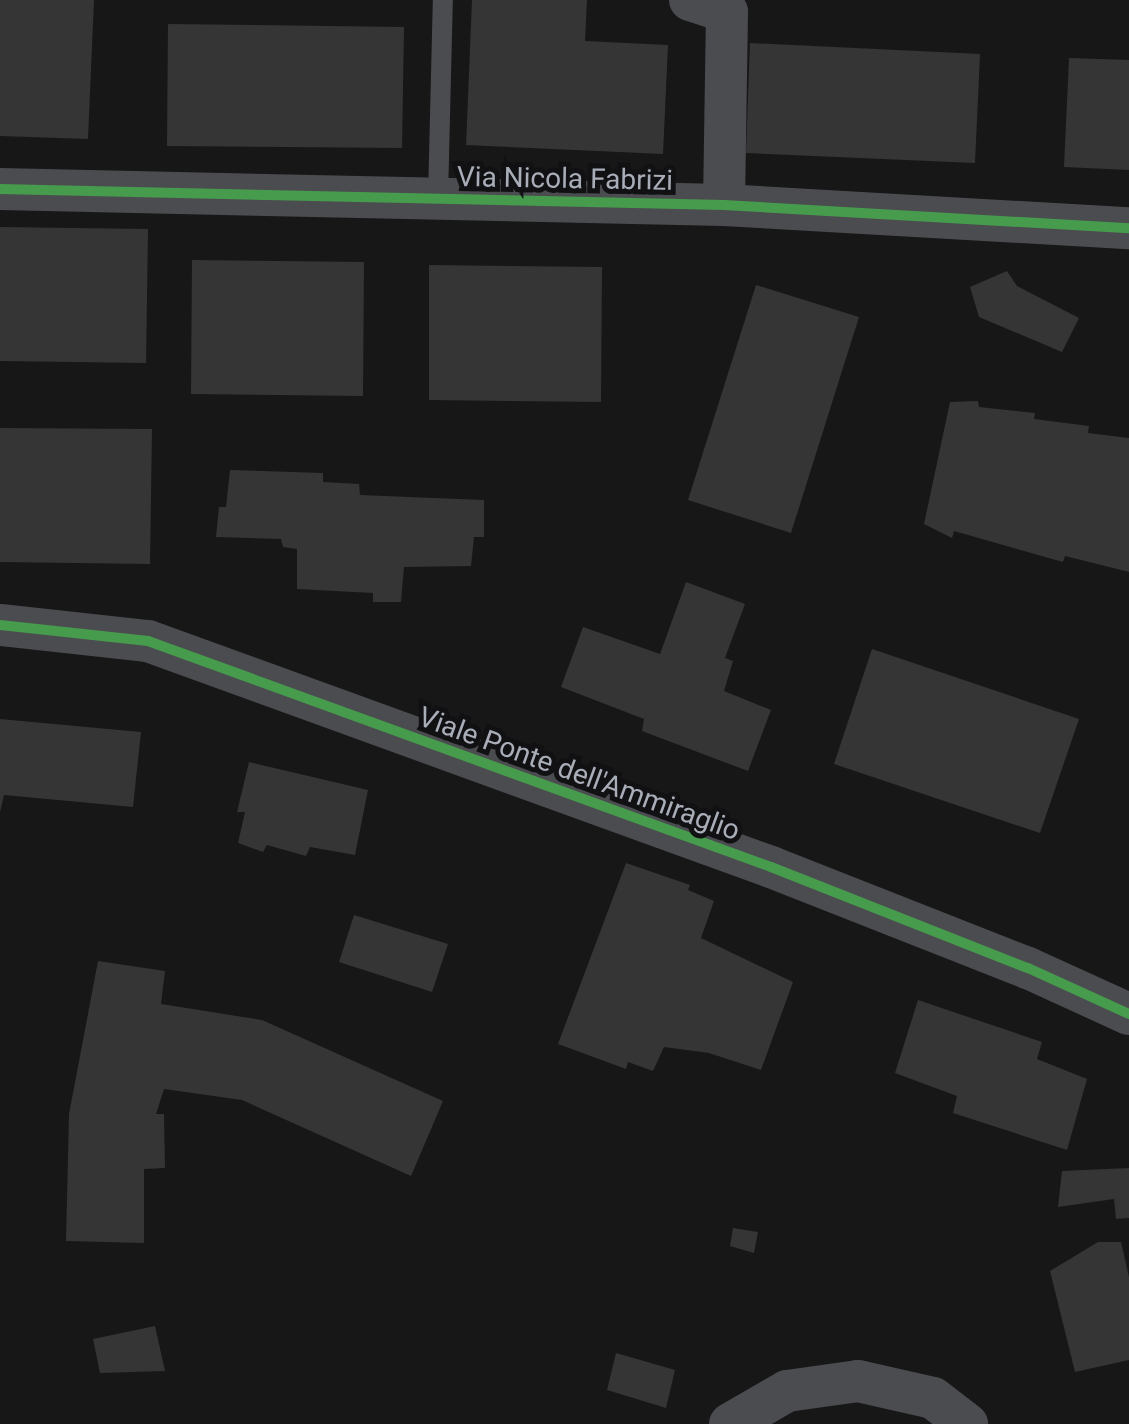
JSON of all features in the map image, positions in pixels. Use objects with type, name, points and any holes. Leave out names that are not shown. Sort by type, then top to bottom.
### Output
[{"type":"street","points":[[690,0],[728,12],[724,205]]},
{"type":"street","name":"Via Nicola Fabrizi","points":[[0,189],[724,205],[1129,228]]},
{"type":"street","name":"Viale Ponte dell'Ammiraglio","points":[[0,625],[148,641],[771,867],[1028,968],[1129,1014]]},
{"type":"street","points":[[730,1424],[787,1391],[858,1382],[932,1398],[967,1424]]},
{"type":"lane","name":"Via Nicola Fabrizi","points":[[438,198],[444,0]]},
{"type":"building","points":[[0,0],[94,0],[88,139],[0,136]]},
{"type":"building","points":[[472,0],[587,0],[585,41],[668,45],[663,154],[466,145]]},
{"type":"building","points":[[168,24],[404,27],[402,148],[167,146]]},
{"type":"building","points":[[750,43],[980,54],[975,163],[746,153]]},
{"type":"building","points":[[1069,58],[1129,60],[1129,170],[1064,167]]},
{"type":"building","points":[[0,227],[148,229],[146,363],[0,361]]},
{"type":"building","points":[[192,260],[364,262],[363,396],[191,394]]},
{"type":"building","points":[[429,265],[602,267],[601,402],[429,400]]},
{"type":"building","points":[[1007,271],[1017,286],[1079,318],[1062,352],[979,317],[970,287]]},
{"type":"building","points":[[756,285],[859,317],[791,533],[688,500]]},
{"type":"building","points":[[978,401],[979,407],[1035,413],[1034,419],[1089,426],[1088,433],[1129,438],[1129,572],[1065,556],[1063,562],[954,531],[952,538],[924,524],[950,402]]},
{"type":"building","points":[[0,428],[152,429],[150,564],[0,562]]},
{"type":"building","points":[[230,470],[323,473],[323,482],[359,484],[360,495],[484,500],[484,537],[474,537],[471,566],[404,567],[401,602],[373,602],[373,593],[297,589],[297,549],[283,547],[281,539],[216,537],[219,507],[226,507]]},
{"type":"building","points":[[686,582],[745,604],[725,658],[733,661],[724,691],[771,710],[748,771],[642,731],[644,719],[561,687],[583,627],[660,654]]},
{"type":"building","points":[[872,649],[1079,719],[1040,833],[834,764]]},
{"type":"building","points":[[0,719],[141,732],[133,807],[4,795],[0,812]]},
{"type":"building","points":[[249,762],[368,790],[355,855],[310,847],[306,856],[267,845],[263,852],[238,843],[245,812],[237,812]]},
{"type":"building","points":[[626,863],[690,885],[688,890],[714,901],[701,938],[793,982],[761,1070],[709,1053],[664,1047],[653,1071],[628,1062],[626,1069],[558,1044]]},
{"type":"building","points":[[354,915],[448,944],[432,992],[339,962]]},
{"type":"building","points":[[98,961],[165,971],[161,1004],[262,1020],[443,1101],[411,1176],[242,1100],[164,1089],[156,1114],[164,1114],[165,1168],[144,1169],[144,1243],[66,1241],[69,1114]]},
{"type":"building","points":[[918,1000],[1042,1042],[1037,1059],[1087,1079],[1067,1150],[953,1113],[957,1096],[895,1073]]},
{"type":"building","points":[[1129,1168],[1129,1218],[1116,1219],[1114,1199],[1058,1207],[1062,1171]]},
{"type":"building","points":[[733,1228],[758,1232],[754,1253],[730,1246]]},
{"type":"building","points":[[1098,1242],[1121,1242],[1129,1277],[1129,1360],[1075,1372],[1050,1271]]},
{"type":"building","points":[[155,1326],[165,1371],[100,1373],[93,1339]]},
{"type":"building","points":[[616,1353],[675,1370],[666,1408],[607,1390]]},
{"type":"cycle path","points":[[0,189],[724,205],[1129,228]]},
{"type":"cycle path","points":[[0,625],[148,641],[771,867],[1028,968],[1129,1014]]}]
